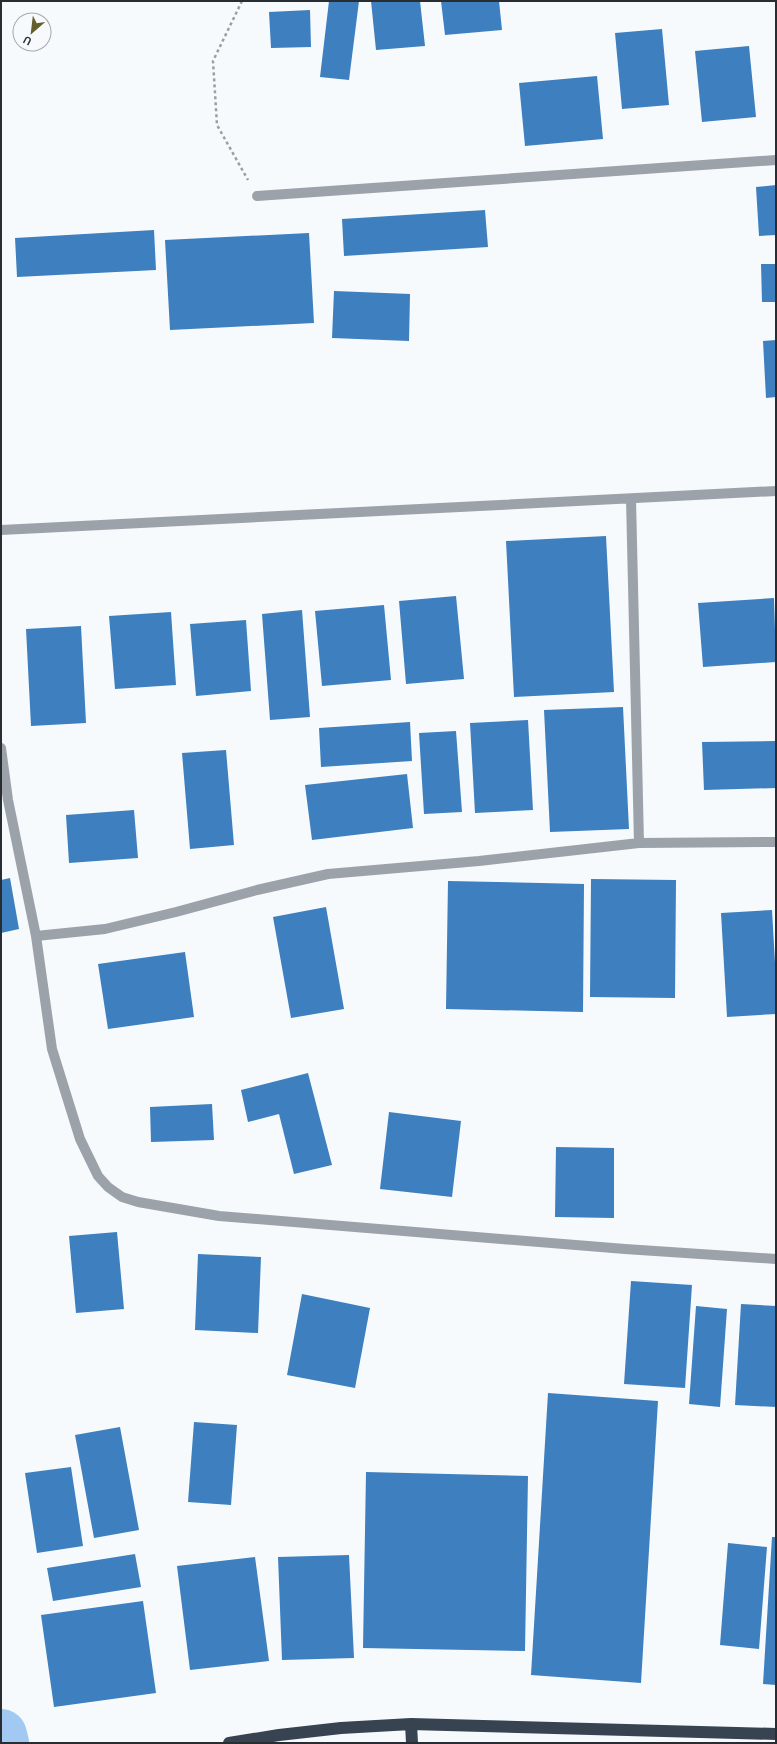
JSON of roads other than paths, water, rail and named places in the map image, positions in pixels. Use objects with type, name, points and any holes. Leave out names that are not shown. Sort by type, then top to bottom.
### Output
[{"type":"highway","points":[[411,1724],[412,1743]]},
{"type":"highway","points":[[229,1743],[295,1733],[411,1724],[776,1734]]},
{"type":"street","points":[[257,196],[776,160]]},
{"type":"street","points":[[1,530],[776,491]]},
{"type":"street","points":[[631,499],[639,843]]},
{"type":"street","points":[[1,748],[8,800],[36,936],[52,1049],[80,1139],[98,1176],[108,1187],[122,1197],[138,1202],[219,1216],[617,1248],[776,1259]]},
{"type":"street","points":[[36,936],[105,929],[257,890],[328,874],[479,861],[639,843],[776,842]]},
{"type":"waterway","points":[[1,1735],[3,1743]]}]
